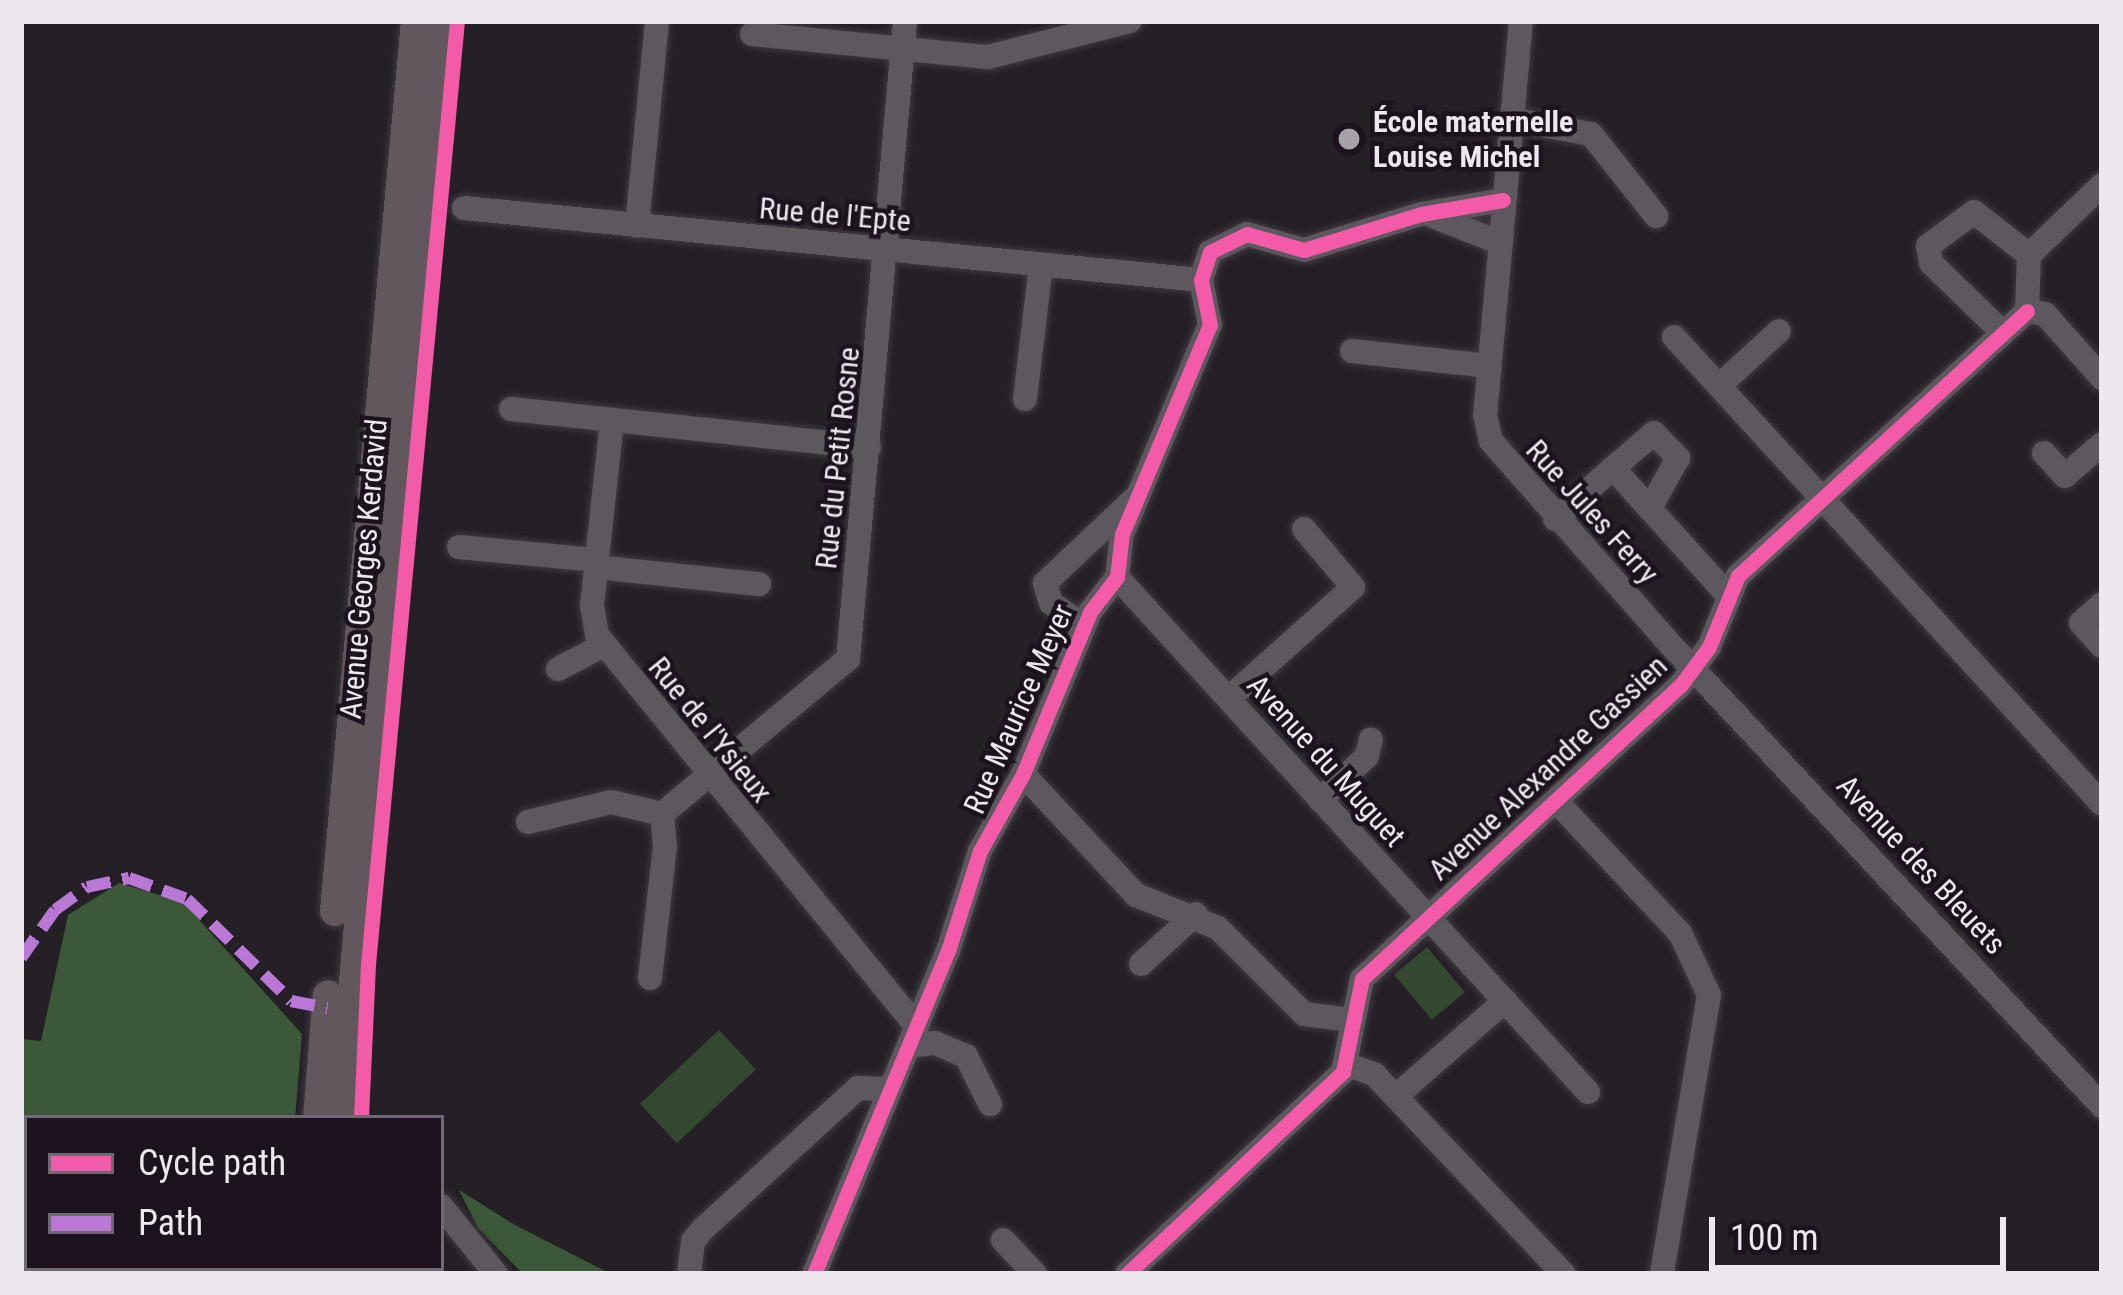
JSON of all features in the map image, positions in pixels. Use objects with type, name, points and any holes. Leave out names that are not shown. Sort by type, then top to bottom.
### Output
[{"type":"main road","name":"Avenue Georges Kerdavid","points":[[325,1113],[416,21]]},
{"type":"main road","name":"Avenue Georges Kerdavid","points":[[325,1113],[440,21]]},
{"type":"street","points":[[637,226],[657,21]]},
{"type":"street","name":"Rue du Petit Rosne","points":[[662,814],[848,659],[905,21]]},
{"type":"street","points":[[752,34],[988,58],[1130,21]]},
{"type":"street","name":"Rue Jules Ferry","points":[[1520,21],[1489,366],[1491,441],[1555,519],[1696,664]]},
{"type":"street","points":[[1510,119],[1591,134],[1657,216]]},
{"type":"street","points":[[2102,185],[2029,255],[2027,311],[2045,314],[2102,378]]},
{"type":"street","points":[[1201,280],[1210,252],[1231,238],[1304,250],[1421,214],[1503,200]]},
{"type":"street","name":"Rue de l'Epte","points":[[464,208],[1201,280]]},
{"type":"street","points":[[2000,330],[1930,263],[1928,246],[1974,212],[2029,255]]},
{"type":"street","points":[[1421,214],[1498,242]]},
{"type":"street","points":[[1025,399],[1041,265]]},
{"type":"street","name":"Rue Maurice Meyer","points":[[814,1274],[913,1036],[980,851],[1023,774],[1084,626],[1117,577],[1118,550],[1137,497],[1210,325],[1201,280]]},
{"type":"street","name":"Avenue Alexandre Gassien","points":[[1346,1064],[1362,979],[1556,801],[1696,664],[1727,594],[1824,499],[1980,360],[2000,330],[2027,311]]},
{"type":"street","points":[[1719,386],[1779,331]]},
{"type":"street","points":[[1674,337],[2102,804]]},
{"type":"street","points":[[1352,351],[1489,366]]},
{"type":"street","points":[[511,409],[869,447]]},
{"type":"street","name":"Rue de l'Ysieux","points":[[612,421],[592,606],[604,645],[913,1036]]},
{"type":"street","points":[[1555,519],[1654,433],[1678,458],[1650,508]]},
{"type":"street","points":[[2044,453],[2065,476],[2102,443]]},
{"type":"street","points":[[1613,468],[1727,594]]},
{"type":"street","name":"Rue Maurice Meyer","points":[[1084,626],[1052,603],[1045,583],[1137,497]]},
{"type":"street","points":[[1229,698],[1353,587],[1304,529]]},
{"type":"street","points":[[459,547],[759,584]]},
{"type":"street","name":"Avenue du Muguet","points":[[1117,577],[1588,1092]]},
{"type":"street","points":[[2102,604],[2081,622],[2102,646]]},
{"type":"street","points":[[558,669],[604,645]]},
{"type":"street","name":"Avenue des Bleuets","points":[[1696,664],[2102,1106]]},
{"type":"street","points":[[1320,800],[1367,756],[1371,739]]},
{"type":"street","points":[[1023,774],[1136,895],[1196,914],[1294,1008],[1351,1019]]},
{"type":"street","points":[[1556,801],[1680,933],[1709,994],[1662,1274]]},
{"type":"street","points":[[528,822],[611,802],[662,814],[650,978]]},
{"type":"street","points":[[1141,964],[1196,914]]},
{"type":"street","points":[[1396,1096],[1504,1001]]},
{"type":"street","points":[[913,1036],[966,1056],[990,1104]]},
{"type":"street","points":[[1127,1274],[1346,1064],[1374,1074],[1564,1274]]},
{"type":"street","points":[[689,1274],[693,1241],[720,1214],[858,1088],[890,1089]]},
{"type":"street","points":[[446,1216],[496,1274]]},
{"type":"street","points":[[1004,1240],[1035,1274]]},
{"type":"green space","points":[[119,883],[183,902],[302,1034],[295,1115],[24,1115],[24,1244],[21,1039],[41,1041],[68,915]]},
{"type":"green space","points":[[1427,947],[1465,992],[1432,1020],[1394,975]]},
{"type":"green space","points":[[719,1030],[756,1069],[677,1143],[640,1104]]},
{"type":"green space","points":[[459,1190],[611,1274],[523,1274],[478,1228]]},
{"type":"green space","points":[[144,1271],[218,1271],[156,1274]]},
{"type":"marked path","points":[[21,958],[55,910],[87,887],[129,878],[187,899],[291,1001],[327,1008]]},
{"type":"cycle path","points":[[361,1115],[368,964],[457,21]]},
{"type":"cycle path","points":[[814,1274],[948,951],[980,851],[1023,774],[1090,612],[1117,577],[1122,534],[1210,325],[1201,280],[1210,252],[1247,234],[1304,250],[1421,214],[1503,200]]},
{"type":"cycle path","points":[[1127,1274],[1343,1072],[1362,979],[1680,686],[1709,647],[1738,576],[2027,311]]},
{"type":"place","name":"École maternelle Louise Michel","points":[[1349,139]]}]
